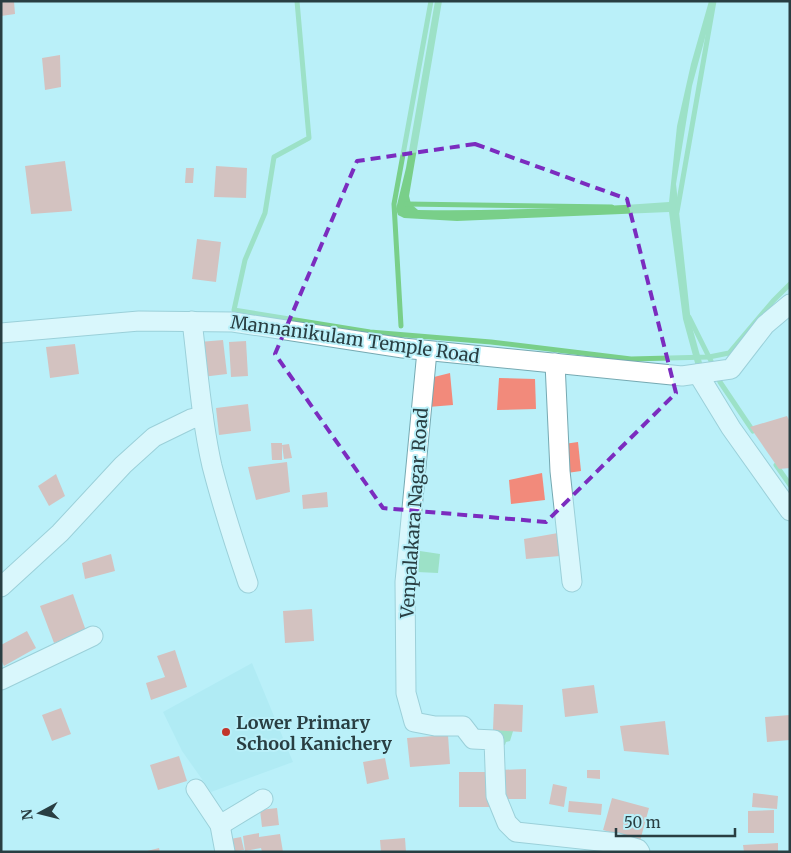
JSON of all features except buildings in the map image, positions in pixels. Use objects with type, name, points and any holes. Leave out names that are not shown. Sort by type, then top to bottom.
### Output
[{"type":"street","name":"Mannanikulam Temple Road","points":[[1,333],[139,321],[192,320],[233,322],[427,351],[682,376],[731,369],[764,325],[790,304]]},
{"type":"street","points":[[192,320],[212,465],[248,583]]},
{"type":"street","name":"Venpalakara Nagar Road","points":[[427,351],[405,582],[406,693],[414,722],[435,726],[463,726],[473,739],[494,740],[496,796],[507,823],[516,832],[618,843],[638,849],[640,852]]},
{"type":"street","points":[[555,363],[560,471],[572,582]]},
{"type":"street","points":[[703,373],[731,428],[790,510]]},
{"type":"street","points":[[1,586],[60,533],[123,465],[154,437],[191,419],[204,416]]},
{"type":"street","points":[[1,680],[93,636]]},
{"type":"street","points":[[196,789],[220,825],[224,852]]},
{"type":"street","points":[[220,825],[263,799]]},
{"type":"highlighted area","points":[[475,144],[627,199],[676,393],[546,522],[383,508],[275,354],[357,161]]},
{"type":"shaded area","points":[[435,1],[442,1],[409,196],[411,204],[418,210],[544,209],[669,202],[677,126],[691,64],[709,1],[715,1],[692,86],[676,184],[691,323],[704,370],[698,374],[683,319],[669,212],[457,221],[404,218],[398,215],[396,209],[406,168]]},
{"type":"shaded area","points":[[420,551],[440,554],[438,573],[417,572]]},
{"type":"shaded area","name":"Lower Primary School Kanichery","points":[[252,663],[293,762],[211,792],[182,751],[163,712]]},
{"type":"shaded area","points":[[497,726],[514,728],[510,741],[506,742],[505,745],[497,745]]},
{"type":"waterway","points":[[297,1],[309,138],[274,157],[265,213],[245,260],[234,310],[370,332],[491,342],[631,359],[709,357],[729,353],[790,284]]},
{"type":"waterway","points":[[401,326],[394,204],[431,1]]},
{"type":"waterway","points":[[677,212],[714,1]]},
{"type":"waterway","points":[[406,204],[612,207]]},
{"type":"waterway","points":[[689,317],[714,367]]},
{"type":"waterway","points":[[717,375],[753,431]]},
{"type":"waterway","points":[[776,465],[790,485]]},
{"type":"place","name":"Lower Primary School Kanichery","points":[[226,732]]}]
